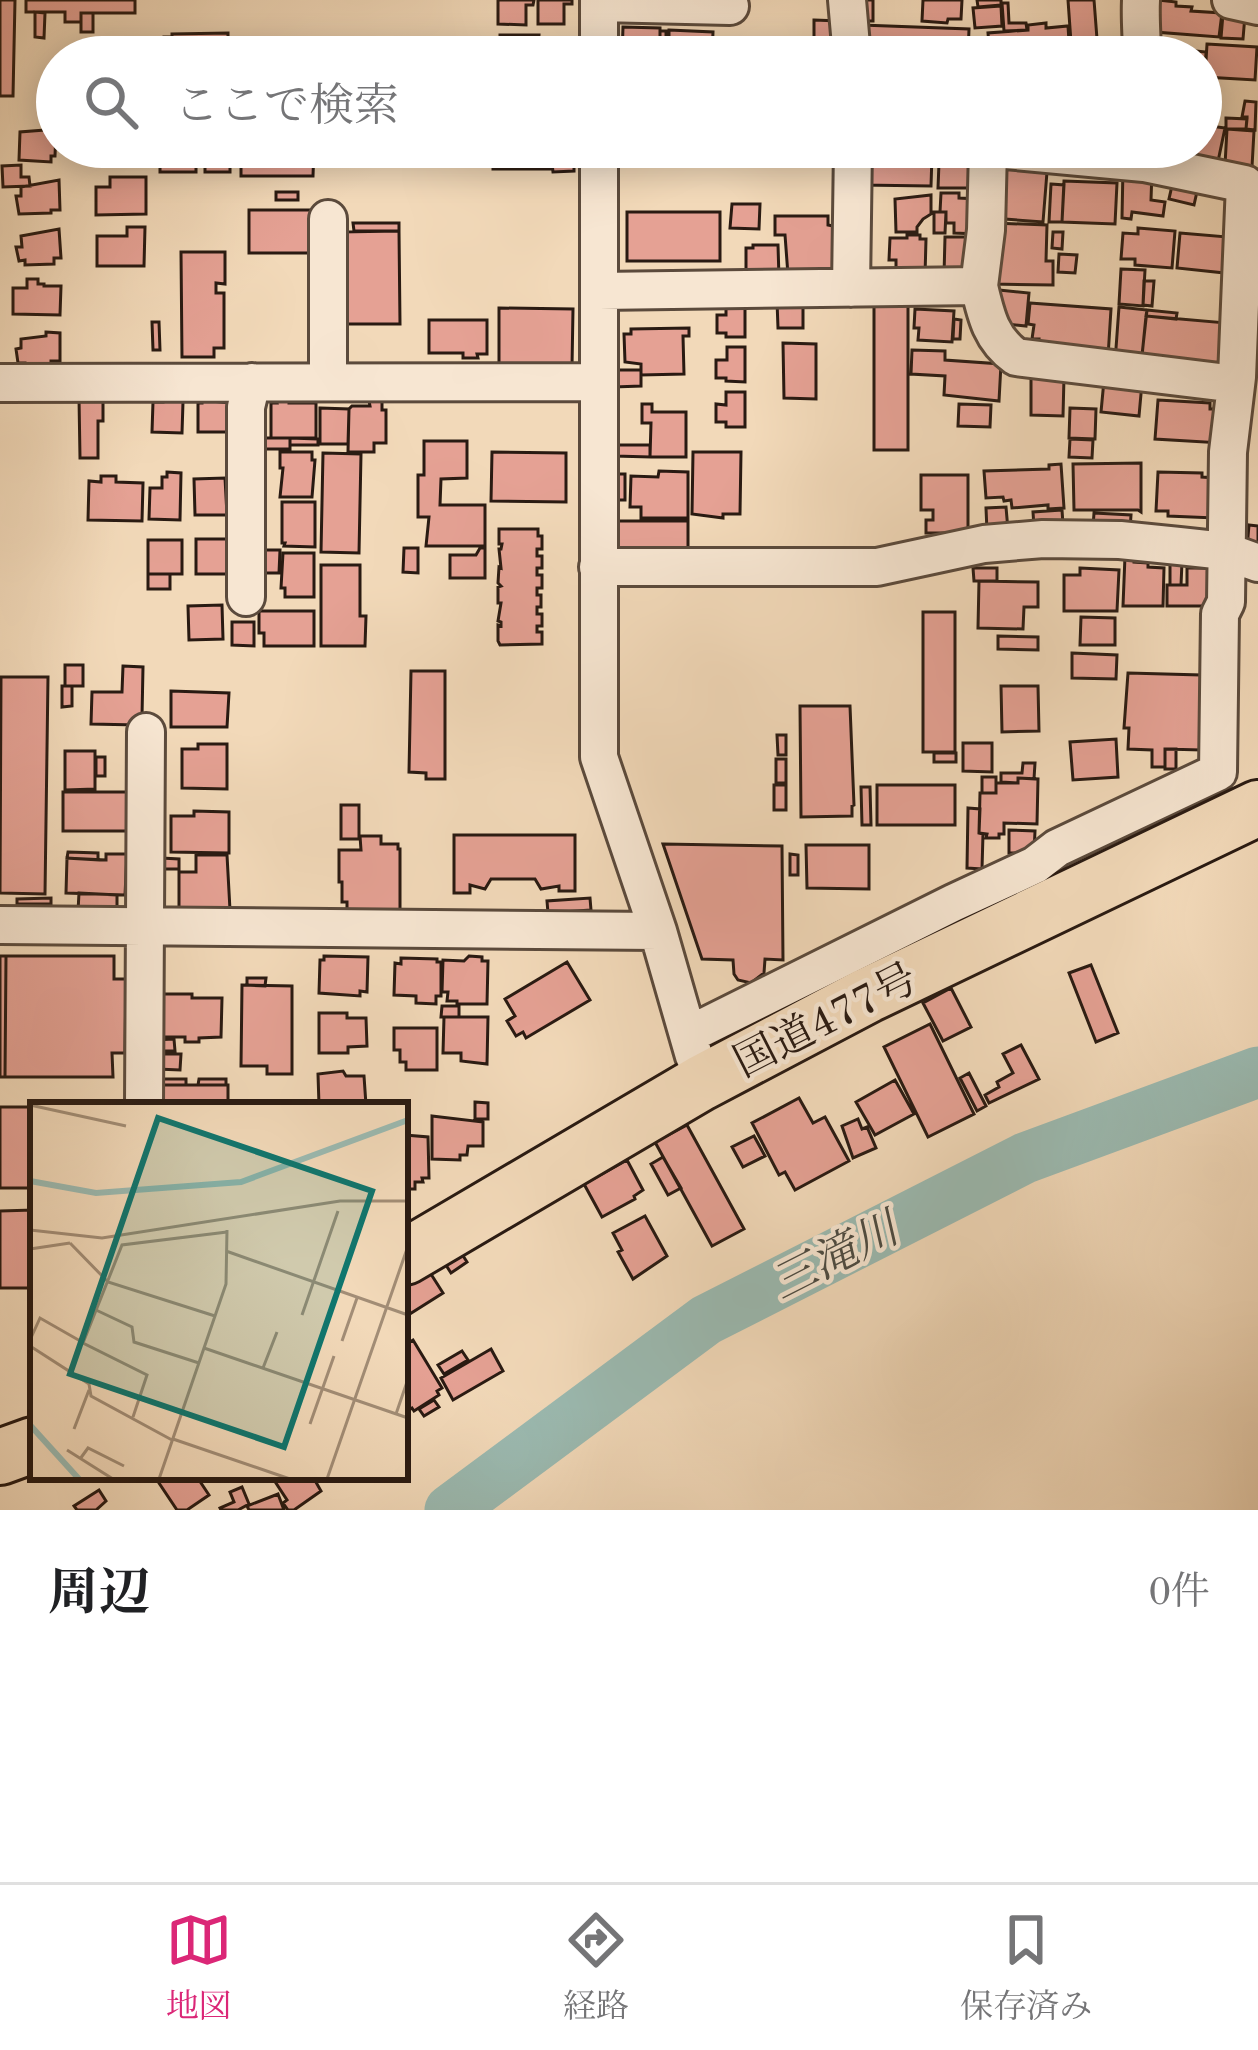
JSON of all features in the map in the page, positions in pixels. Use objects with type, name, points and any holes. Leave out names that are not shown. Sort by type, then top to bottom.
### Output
[{"type":"highway","name":"国道477号","points":[[408,1254],[694,1059],[868,995],[1258,808]]},
{"type":"highway","points":[[0,1457],[30,1446]]},
{"type":"street","points":[[847,0],[850,36]]},
{"type":"street","points":[[1141,0],[1142,36]]},
{"type":"street","points":[[1231,0],[1258,6]]},
{"type":"street","points":[[599,36],[599,1],[730,6]]},
{"type":"street","points":[[599,168],[598,757],[658,931],[694,1059],[953,903],[1218,772],[1220,614],[1242,557],[1228,452],[1254,188],[1187,168]]},
{"type":"street","points":[[851,288],[853,168]]},
{"type":"street","points":[[981,168],[986,230],[979,286],[993,334],[1002,346],[1016,357],[1236,384]]},
{"type":"street","points":[[328,219],[328,382]]},
{"type":"street","points":[[599,291],[979,286]]},
{"type":"street","points":[[246,597],[246,407],[252,382]]},
{"type":"street","points":[[0,383],[599,382]]},
{"type":"street","points":[[598,567],[877,567],[984,544],[1043,539],[1120,540],[1242,557]]},
{"type":"street","points":[[144,1102],[146,732]]},
{"type":"street","points":[[0,925],[658,931]]},
{"type":"building","points":[[0,0],[15,0],[13,96],[0,96]]},
{"type":"building","points":[[26,0],[135,0],[135,13],[81,13],[81,22],[65,22],[65,12],[26,12]]},
{"type":"building","points":[[498,0],[534,0],[533,5],[526,5],[526,25],[498,24]]},
{"type":"building","points":[[538,0],[572,0],[564,4],[564,24],[538,24]]},
{"type":"building","points":[[854,0],[873,0],[873,21],[854,21]]},
{"type":"building","points":[[923,0],[962,0],[961,19],[922,21]]},
{"type":"building","points":[[977,0],[1001,0],[1001,5],[978,7]]},
{"type":"building","points":[[1068,0],[1094,0],[1097,36],[1071,36]]},
{"type":"building","points":[[1158,0],[1192,7],[1191,11],[1222,13],[1219,36],[1155,32]]},
{"type":"building","points":[[1002,3],[1008,3],[1009,23],[1026,23],[1027,30],[1004,31]]},
{"type":"building","points":[[1001,6],[1002,26],[975,28],[973,8]]},
{"type":"building","points":[[35,12],[45,13],[44,36],[35,37]]},
{"type":"building","points":[[81,13],[93,13],[93,32],[81,32]]},
{"type":"building","points":[[1223,14],[1245,15],[1243,39],[1221,36]]},
{"type":"building","points":[[814,20],[839,21],[839,36],[814,36]]},
{"type":"building","points":[[861,25],[969,29],[969,36],[861,36]]},
{"type":"building","points":[[1028,25],[1068,26],[1069,36],[988,36],[1028,30]]},
{"type":"building","points":[[623,27],[660,28],[660,36],[623,36]]},
{"type":"building","points":[[669,30],[713,32],[713,36],[669,36]]},
{"type":"building","points":[[228,33],[228,36],[172,36]]},
{"type":"building","points":[[1222,45],[1257,47],[1255,80],[1222,78]]},
{"type":"building","points":[[1245,101],[1256,102],[1255,130],[1246,129]]},
{"type":"building","points":[[1226,118],[1247,119],[1246,129],[1226,129]]},
{"type":"building","points":[[1227,129],[1254,131],[1252,167],[1225,165]]},
{"type":"building","points":[[36,131],[36,161],[19,160],[20,132]]},
{"type":"building","points":[[21,165],[21,177],[29,177],[30,186],[3,187],[2,166]]},
{"type":"building","points":[[160,168],[196,168],[196,172],[160,172]]},
{"type":"building","points":[[205,168],[230,168],[230,172],[205,172]]},
{"type":"building","points":[[241,168],[313,168],[313,176],[241,176]]},
{"type":"building","points":[[861,168],[932,168],[931,186],[861,185]]},
{"type":"building","points":[[939,168],[978,168],[977,188],[938,188]]},
{"type":"building","points":[[996,168],[1047,172],[1043,222],[992,218]]},
{"type":"building","points":[[1123,168],[1152,171],[1151,200],[1165,202],[1163,216],[1132,212],[1131,219],[1122,218]]},
{"type":"building","points":[[110,177],[146,177],[146,214],[96,215],[96,187],[110,187]]},
{"type":"building","points":[[59,180],[60,210],[19,214],[16,196],[21,196],[21,187]]},
{"type":"building","points":[[1064,181],[1117,183],[1115,224],[1062,222]]},
{"type":"building","points":[[1173,181],[1198,187],[1194,205],[1169,199]]},
{"type":"building","points":[[1051,184],[1064,185],[1062,222],[1049,222]]},
{"type":"building","points":[[276,192],[298,192],[298,200],[276,200]]},
{"type":"building","points":[[941,193],[979,199],[978,234],[954,233],[954,223],[946,223],[946,212],[940,212]]},
{"type":"building","points":[[931,195],[931,214],[917,232],[896,232],[895,199]]},
{"type":"building","points":[[732,204],[760,204],[759,229],[730,228]]},
{"type":"building","points":[[249,210],[313,210],[313,253],[249,253]]},
{"type":"building","points":[[627,212],[720,212],[720,261],[627,261]]},
{"type":"building","points":[[934,212],[946,212],[945,233],[934,233]]},
{"type":"building","points":[[775,216],[828,216],[828,225],[833,226],[836,279],[788,275],[785,235],[775,235]]},
{"type":"building","points":[[353,223],[399,223],[399,231],[354,231]]},
{"type":"building","points":[[993,223],[1047,225],[1046,261],[1053,261],[1053,285],[992,284]]},
{"type":"building","points":[[127,227],[145,227],[144,266],[97,266],[97,236],[127,236]]},
{"type":"building","points":[[1138,228],[1175,231],[1172,268],[1121,259],[1123,233],[1138,234]]},
{"type":"building","points":[[59,229],[61,258],[54,258],[54,264],[19,261],[16,247],[22,247],[21,236]]},
{"type":"building","points":[[399,231],[400,324],[339,324],[339,232]]},
{"type":"building","points":[[1053,232],[1063,232],[1062,249],[1052,248]]},
{"type":"building","points":[[1180,233],[1228,237],[1225,273],[1177,268]]},
{"type":"building","points":[[945,237],[978,237],[969,275],[944,275]]},
{"type":"building","points":[[890,238],[926,239],[925,276],[896,275],[896,260],[889,260]]},
{"type":"building","points":[[778,245],[779,278],[746,279],[746,248]]},
{"type":"building","points":[[181,252],[225,252],[225,284],[216,283],[216,293],[224,293],[224,348],[214,348],[214,357],[182,357]]},
{"type":"building","points":[[1059,254],[1077,255],[1075,273],[1058,272]]},
{"type":"building","points":[[1121,269],[1145,270],[1143,306],[1119,304]]},
{"type":"building","points":[[27,279],[61,286],[60,315],[13,314],[13,288],[27,288]]},
{"type":"building","points":[[1144,281],[1154,281],[1152,306],[1143,305]]},
{"type":"building","points":[[999,290],[1029,293],[1026,326],[997,323]]},
{"type":"building","points":[[777,301],[803,301],[803,328],[778,328]]},
{"type":"building","points":[[726,302],[745,303],[745,337],[717,333],[717,315],[726,315]]},
{"type":"building","points":[[1030,303],[1111,309],[1108,357],[1038,352],[1039,339],[1032,339],[1034,325],[1028,324]]},
{"type":"building","points":[[874,305],[908,305],[908,450],[874,450]]},
{"type":"building","points":[[1119,307],[1147,310],[1141,364],[1115,362]]},
{"type":"building","points":[[499,308],[573,309],[572,367],[499,367]]},
{"type":"building","points":[[915,309],[954,311],[952,342],[918,340]]},
{"type":"building","points":[[1147,310],[1177,313],[1176,319],[1146,316]]},
{"type":"building","points":[[1146,316],[1227,323],[1226,376],[1141,366]]},
{"type":"building","points":[[954,319],[961,320],[960,339],[953,339]]},
{"type":"building","points":[[429,320],[487,320],[487,354],[463,358],[463,353],[429,353]]},
{"type":"building","points":[[152,322],[159,322],[160,350],[153,350]]},
{"type":"building","points":[[689,328],[689,336],[683,336],[684,374],[641,375],[641,364],[625,362],[624,334],[631,334],[631,329]]},
{"type":"building","points":[[46,332],[60,333],[60,361],[51,361],[51,366],[18,363],[16,349],[21,348],[21,339],[46,336]]},
{"type":"building","points":[[783,343],[816,344],[816,399],[784,398]]},
{"type":"building","points":[[727,347],[745,347],[745,382],[716,378],[716,360],[727,360]]},
{"type":"building","points":[[912,350],[945,351],[945,360],[1001,364],[999,401],[944,395],[945,376],[911,374]]},
{"type":"building","points":[[614,370],[641,370],[641,386],[614,387]]},
{"type":"building","points":[[1031,377],[1064,377],[1063,416],[1031,415]]},
{"type":"building","points":[[1104,380],[1142,383],[1139,416],[1101,412]]},
{"type":"building","points":[[726,392],[745,392],[745,427],[716,422],[716,404],[726,405]]},
{"type":"building","points":[[103,397],[98,458],[80,458],[79,398]]},
{"type":"building","points":[[163,398],[183,402],[182,433],[152,432],[153,402],[163,402]]},
{"type":"building","points":[[276,399],[316,403],[316,438],[271,438],[271,403],[277,403]]},
{"type":"building","points":[[202,400],[230,403],[229,432],[198,432]]},
{"type":"building","points":[[1158,400],[1210,403],[1210,409],[1218,409],[1221,443],[1155,439]]},
{"type":"building","points":[[369,401],[382,401],[382,410],[386,410],[386,443],[374,443],[374,452],[348,452],[349,409],[370,406]]},
{"type":"building","points":[[642,404],[652,404],[652,412],[686,412],[686,457],[650,457],[651,423],[642,423]]},
{"type":"building","points":[[959,404],[991,405],[990,427],[958,426]]},
{"type":"building","points":[[320,408],[349,409],[348,444],[320,444]]},
{"type":"building","points":[[1070,408],[1096,409],[1095,439],[1069,438]]},
{"type":"building","points":[[259,438],[290,438],[290,449],[259,449]]},
{"type":"building","points":[[290,438],[318,439],[318,445],[290,445]]},
{"type":"building","points":[[1070,439],[1093,440],[1092,458],[1069,457]]},
{"type":"building","points":[[424,441],[467,441],[467,478],[441,479],[440,505],[485,505],[485,546],[426,546],[429,517],[418,517]]},
{"type":"building","points":[[615,445],[650,445],[650,457],[615,456]]},
{"type":"building","points":[[280,452],[312,452],[312,497],[280,497]]},
{"type":"building","points":[[492,452],[566,453],[566,502],[491,501]]},
{"type":"building","points":[[693,452],[741,452],[740,514],[723,514],[723,518],[692,514]]},
{"type":"building","points":[[323,453],[361,454],[359,553],[321,552]]},
{"type":"building","points":[[1141,463],[1141,512],[1074,510],[1073,464]]},
{"type":"building","points":[[1061,464],[1064,508],[1012,508],[1011,500],[986,498],[984,471],[1049,469],[1049,465]]},
{"type":"building","points":[[659,471],[688,472],[688,518],[641,518],[641,507],[630,507],[631,476],[658,477]]},
{"type":"building","points":[[167,472],[181,473],[180,520],[149,519],[150,488],[162,488]]},
{"type":"building","points":[[1158,472],[1216,478],[1215,518],[1156,511]]},
{"type":"building","points":[[617,474],[625,474],[625,500],[617,500]]},
{"type":"building","points":[[921,475],[968,475],[968,533],[926,533],[926,520],[933,520],[933,510],[921,510]]},
{"type":"building","points":[[101,476],[143,483],[142,521],[88,520],[89,481],[101,482]]},
{"type":"building","points":[[225,478],[227,515],[195,515],[194,479]]},
{"type":"building","points":[[282,502],[315,502],[315,547],[284,546]]},
{"type":"building","points":[[1006,507],[1008,530],[987,531],[986,508]]},
{"type":"building","points":[[1062,510],[1063,524],[1034,527],[1033,512]]},
{"type":"building","points":[[1094,513],[1131,515],[1130,530],[1093,527]]},
{"type":"building","points":[[618,521],[688,521],[688,551],[618,557]]},
{"type":"building","points":[[1249,525],[1258,526],[1258,549],[1247,548]]},
{"type":"building","points":[[499,529],[538,529],[542,536],[542,549],[537,549],[537,556],[542,556],[537,575],[542,575],[542,588],[537,588],[541,607],[537,614],[542,614],[542,626],[537,626],[537,632],[542,632],[542,644],[500,645],[498,641]]},
{"type":"building","points":[[196,539],[227,539],[227,574],[196,574]]},
{"type":"building","points":[[148,540],[182,540],[182,574],[148,574]]},
{"type":"building","points":[[404,548],[418,548],[418,573],[403,572]]},
{"type":"building","points":[[485,548],[485,578],[450,578],[450,555],[476,555]]},
{"type":"building","points":[[260,550],[280,550],[279,573],[259,573]]},
{"type":"building","points":[[283,553],[314,553],[314,597],[285,597]]},
{"type":"building","points":[[1125,556],[1134,556],[1134,562],[1148,563],[1148,567],[1164,568],[1163,606],[1123,606]]},
{"type":"building","points":[[1170,562],[1182,562],[1181,585],[1170,585]]},
{"type":"building","points":[[321,565],[360,565],[365,646],[321,646]]},
{"type":"building","points":[[973,568],[997,568],[997,581],[974,581]]},
{"type":"building","points":[[1080,568],[1119,570],[1117,611],[1064,611],[1064,575],[1080,575]]},
{"type":"building","points":[[1187,568],[1213,568],[1212,606],[1167,606],[1167,585],[1187,585]]},
{"type":"building","points":[[148,574],[170,574],[170,589],[148,589]]},
{"type":"building","points":[[979,581],[1038,582],[1038,607],[1024,607],[1023,629],[978,628]]},
{"type":"building","points":[[222,605],[223,639],[189,640],[188,606]]},
{"type":"building","points":[[259,611],[314,611],[314,646],[264,646]]},
{"type":"building","points":[[923,612],[955,612],[955,752],[923,752]]},
{"type":"building","points":[[1081,617],[1115,618],[1115,645],[1080,645]]},
{"type":"building","points":[[232,622],[254,622],[254,646],[232,645]]},
{"type":"building","points":[[998,636],[1038,637],[1038,650],[998,649]]},
{"type":"building","points":[[1072,653],[1117,655],[1116,679],[1072,678]]},
{"type":"building","points":[[65,665],[83,665],[83,686],[65,686]]},
{"type":"building","points":[[123,666],[143,667],[138,725],[91,724],[92,692],[122,692]]},
{"type":"building","points":[[411,671],[445,671],[445,779],[426,779],[426,773],[409,772]]},
{"type":"building","points":[[1128,673],[1201,675],[1200,714],[1205,714],[1201,750],[1165,749],[1165,767],[1152,767],[1152,750],[1128,749],[1129,728],[1124,728]]},
{"type":"building","points":[[1,677],[48,677],[45,894],[0,893]]},
{"type":"building","points":[[62,686],[72,686],[72,706],[62,707]]},
{"type":"building","points":[[1001,686],[1038,686],[1039,731],[1002,732]]},
{"type":"building","points":[[171,691],[229,693],[227,727],[171,727]]},
{"type":"building","points":[[800,706],[850,706],[852,816],[801,817]]},
{"type":"building","points":[[777,735],[786,735],[786,755],[778,755]]},
{"type":"building","points":[[1116,739],[1118,777],[1073,780],[1070,742]]},
{"type":"building","points":[[963,743],[992,743],[992,772],[963,771]]},
{"type":"building","points":[[198,744],[227,744],[227,789],[182,788],[182,749],[198,749]]},
{"type":"building","points":[[1165,749],[1176,749],[1176,769],[1165,769]]},
{"type":"building","points":[[65,751],[95,751],[95,789],[65,790]]},
{"type":"building","points":[[934,753],[956,753],[956,762],[934,762]]},
{"type":"building","points":[[96,757],[105,757],[105,776],[96,776]]},
{"type":"building","points":[[776,759],[786,759],[786,783],[776,783]]},
{"type":"building","points":[[1023,763],[1035,763],[1034,779],[1001,782],[1001,773],[1022,773]]},
{"type":"building","points":[[982,777],[996,777],[996,793],[982,793]]},
{"type":"building","points":[[1018,778],[1038,779],[1037,824],[1004,823],[1004,834],[986,838],[987,834],[979,833],[980,793],[996,793],[996,783],[1018,783]]},
{"type":"building","points":[[774,785],[786,785],[786,810],[774,810]]},
{"type":"building","points":[[877,785],[955,785],[955,825],[877,825]]},
{"type":"building","points":[[861,787],[870,787],[871,825],[862,825]]},
{"type":"building","points":[[63,792],[128,792],[128,831],[63,831]]},
{"type":"building","points":[[341,805],[359,805],[359,839],[341,839]]},
{"type":"building","points":[[968,808],[980,809],[982,869],[967,868]]},
{"type":"building","points":[[194,811],[229,812],[229,853],[171,852],[171,816],[194,816]]},
{"type":"building","points":[[1009,830],[1035,831],[1034,853],[1009,853]]},
{"type":"building","points":[[454,835],[575,835],[575,891],[559,891],[559,886],[541,889],[535,879],[491,879],[485,889],[470,885],[470,893],[454,893]]},
{"type":"building","points":[[360,836],[381,836],[381,844],[398,844],[400,913],[347,913],[339,882],[339,850],[361,850]]},
{"type":"building","points":[[663,844],[782,846],[783,960],[765,959],[764,973],[751,983],[738,980],[733,960],[702,959]]},
{"type":"building","points":[[806,845],[869,845],[869,889],[807,888]]},
{"type":"building","points":[[68,852],[98,853],[98,860],[67,858]]},
{"type":"building","points":[[106,854],[127,854],[125,895],[66,893],[67,858],[106,860]]},
{"type":"building","points":[[790,854],[798,855],[798,875],[790,875]]},
{"type":"building","points":[[196,855],[227,855],[230,910],[179,910],[179,872],[196,872]]},
{"type":"building","points":[[161,858],[179,859],[179,869],[161,869]]},
{"type":"building","points":[[79,893],[117,895],[117,911],[78,911]]},
{"type":"building","points":[[51,898],[51,904],[17,904],[17,899]]},
{"type":"building","points":[[590,898],[591,910],[548,913],[547,901]]},
{"type":"building","points":[[0,956],[6,956],[5,1077],[0,1077]]},
{"type":"building","points":[[6,956],[114,956],[114,979],[126,979],[125,1053],[112,1053],[113,1077],[5,1077]]},
{"type":"building","points":[[324,956],[368,957],[367,992],[360,991],[360,996],[319,993]]},
{"type":"building","points":[[469,956],[488,961],[487,1004],[457,1004],[447,1001],[448,992],[442,992],[443,960],[464,961]]},
{"type":"building","points":[[401,958],[441,962],[441,996],[436,996],[436,1004],[416,1003],[416,996],[394,995],[395,963],[401,964]]},
{"type":"building","points":[[567,962],[590,1000],[526,1038],[523,1032],[516,1036],[507,1021],[515,1016],[505,999]]},
{"type":"building","points":[[1091,965],[1118,1033],[1096,1042],[1069,973]]},
{"type":"building","points":[[247,978],[266,978],[265,986],[247,985]]},
{"type":"building","points":[[242,985],[292,986],[292,1074],[267,1074],[267,1066],[241,1066]]},
{"type":"building","points":[[951,988],[971,1027],[943,1041],[923,1003]]},
{"type":"building","points":[[163,994],[222,998],[221,1037],[185,1042],[185,1037],[163,1037]]},
{"type":"building","points":[[442,1006],[459,1006],[459,1017],[441,1017]]},
{"type":"building","points":[[319,1013],[366,1018],[367,1046],[348,1047],[348,1053],[319,1053]]},
{"type":"building","points":[[444,1017],[488,1017],[487,1064],[461,1061],[461,1053],[443,1053]]},
{"type":"building","points":[[930,1024],[974,1114],[928,1137],[884,1047]]},
{"type":"building","points":[[394,1028],[437,1028],[437,1070],[406,1070],[400,1050],[394,1050]]},
{"type":"building","points":[[174,1039],[175,1051],[154,1051],[153,1040]]},
{"type":"building","points":[[1021,1045],[1039,1079],[989,1103],[985,1095],[1013,1073],[1003,1054]]},
{"type":"building","points":[[157,1054],[181,1054],[180,1070],[157,1069]]},
{"type":"building","points":[[343,1071],[346,1076],[364,1076],[366,1102],[319,1102],[318,1074]]},
{"type":"building","points":[[969,1073],[986,1106],[977,1111],[960,1078]]},
{"type":"building","points":[[159,1079],[186,1079],[186,1085],[158,1085]]},
{"type":"building","points":[[199,1079],[226,1079],[226,1085],[198,1085]]},
{"type":"building","points":[[895,1080],[914,1114],[875,1135],[856,1102]]},
{"type":"building","points":[[156,1085],[228,1085],[228,1102],[156,1102]]},
{"type":"building","points":[[799,1098],[813,1123],[825,1117],[849,1161],[795,1190],[785,1172],[779,1175],[752,1123]]},
{"type":"building","points":[[475,1102],[488,1103],[488,1119],[475,1119]]},
{"type":"building","points":[[0,1107],[30,1107],[30,1188],[0,1188]]},
{"type":"building","points":[[432,1116],[483,1122],[483,1146],[468,1146],[460,1160],[432,1159]]},
{"type":"building","points":[[858,1119],[876,1148],[853,1158],[842,1126]]},
{"type":"building","points":[[687,1125],[744,1229],[712,1246],[655,1142]]},
{"type":"building","points":[[408,1135],[428,1137],[429,1178],[415,1182],[415,1189],[408,1189]]},
{"type":"building","points":[[754,1136],[765,1156],[743,1167],[732,1147]]},
{"type":"building","points":[[663,1157],[681,1188],[668,1195],[651,1164]]},
{"type":"building","points":[[627,1160],[643,1190],[602,1217],[584,1184]]},
{"type":"building","points":[[30,1210],[30,1288],[0,1288],[0,1211]]},
{"type":"building","points":[[645,1216],[667,1256],[633,1279],[613,1233]]},
{"type":"building","points":[[460,1251],[467,1262],[451,1273],[444,1262]]},
{"type":"building","points":[[429,1271],[443,1293],[408,1315],[408,1284]]},
{"type":"building","points":[[413,1340],[442,1388],[414,1411],[408,1408],[408,1343]]},
{"type":"building","points":[[491,1349],[503,1371],[453,1400],[441,1378]]},
{"type":"building","points":[[462,1351],[468,1360],[444,1374],[438,1365]]},
{"type":"building","points":[[434,1400],[439,1407],[424,1416],[419,1409]]},
{"type":"building","points":[[157,1480],[199,1480],[209,1495],[187,1510],[177,1510]]},
{"type":"building","points":[[274,1480],[315,1480],[321,1491],[294,1510],[283,1503],[287,1500]]},
{"type":"building","points":[[242,1487],[249,1504],[221,1510],[234,1502],[230,1492]]},
{"type":"building","points":[[99,1490],[106,1501],[96,1510],[77,1510],[74,1506]]},
{"type":"building","points":[[278,1494],[284,1510],[249,1510],[247,1506]]},
{"type":"waterway","name":"三滝川","points":[[450,1510],[706,1320],[1025,1158],[1258,1072]]}]
